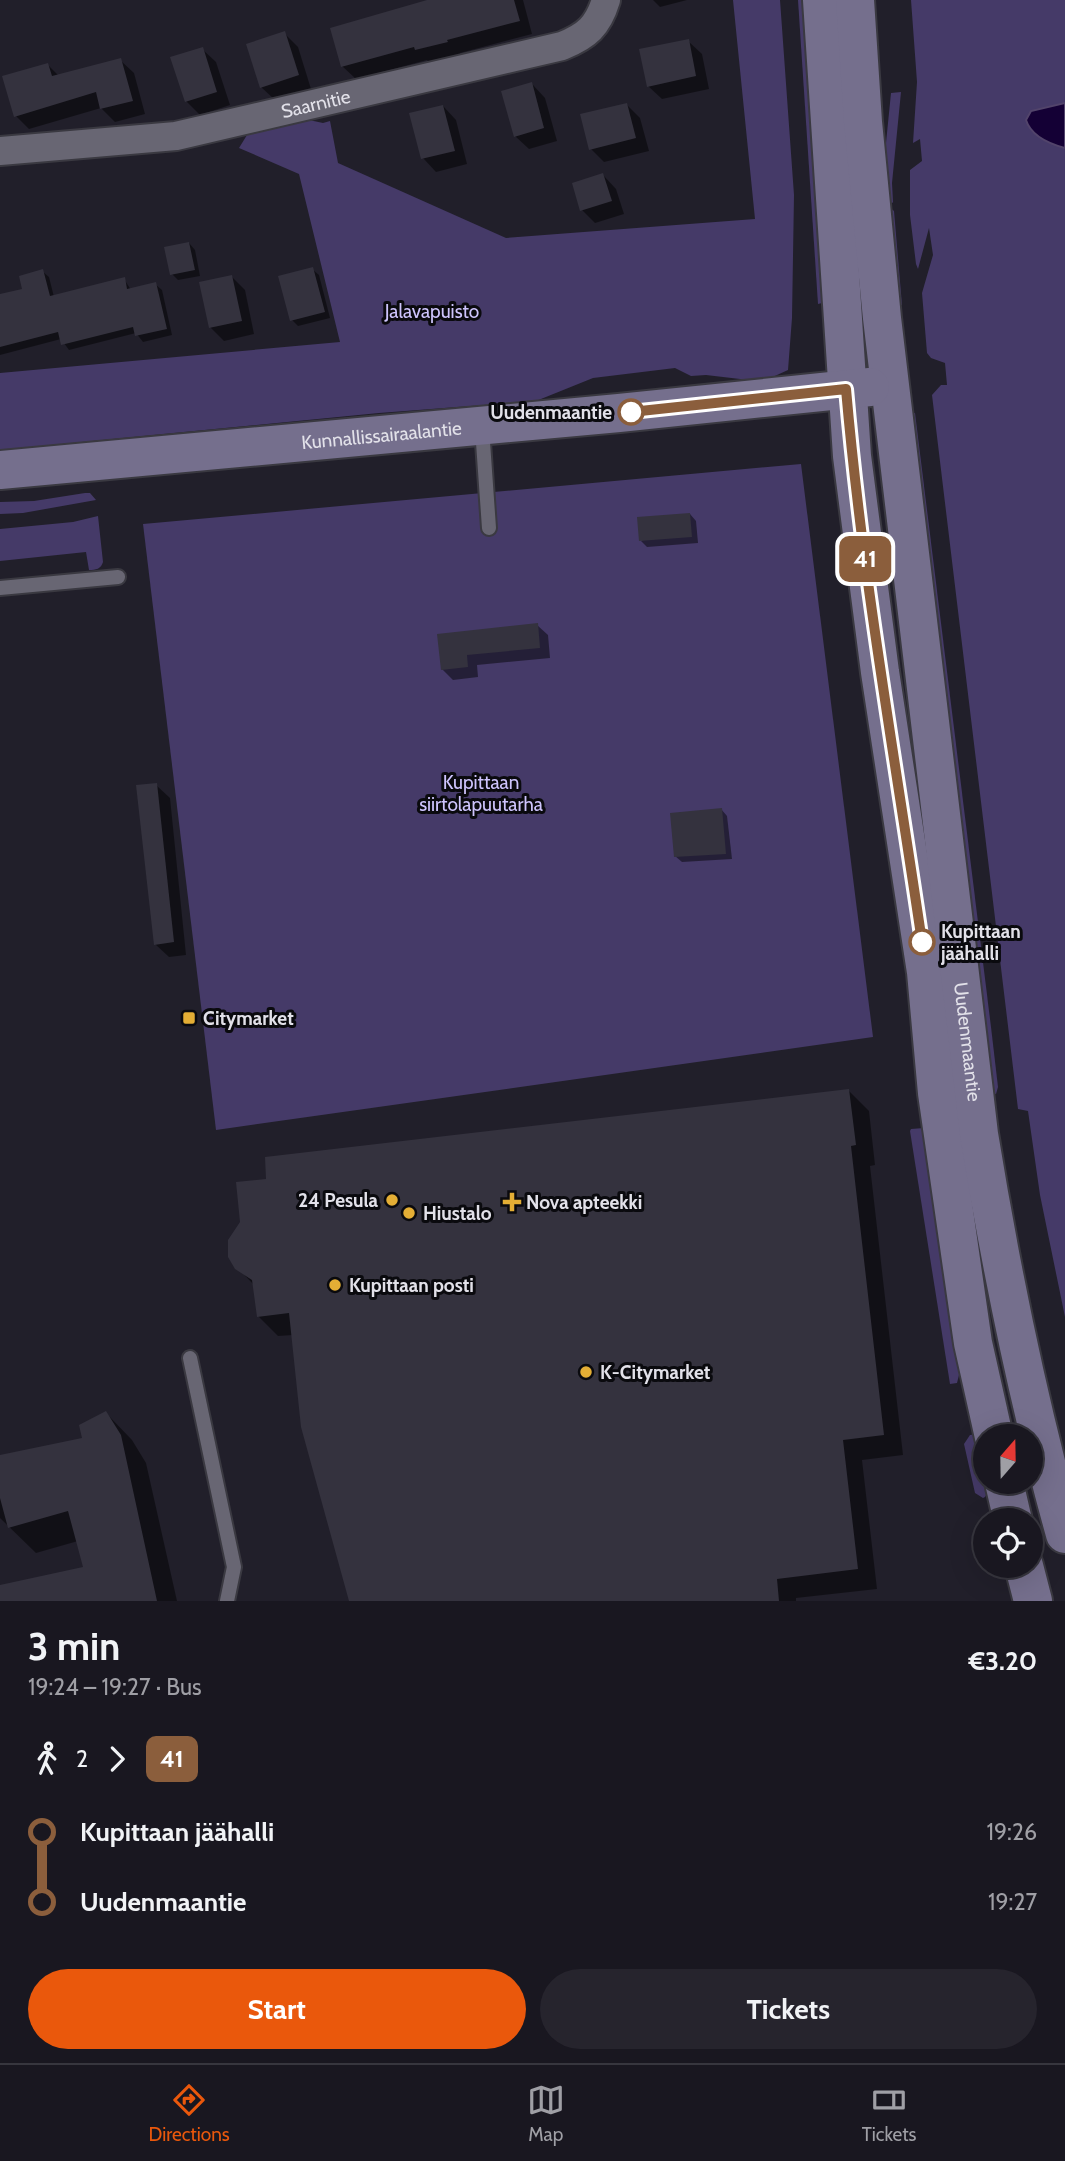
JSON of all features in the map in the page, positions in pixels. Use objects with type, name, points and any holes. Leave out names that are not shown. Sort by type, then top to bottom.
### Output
[{"type":"main road","name":"Uudenmaantie","points":[[822,0],[852,456],[880,672],[926,972],[937,1093],[973,1343],[991,1424]]},
{"type":"main road","name":"Uudenmaantie","points":[[855,0],[863,122],[890,384],[981,1147],[1017,1341],[1040,1444],[1065,1534]]},
{"type":"main road","name":"Kunnallissairaalantie","points":[[0,470],[482,426],[890,384]]},
{"type":"main road","points":[[1027,1578],[1032,1601]]},
{"type":"street","name":"Saarnitie","points":[[0,151],[176,136],[562,46],[580,39],[592,28],[606,0]]},
{"type":"lane","points":[[482,426],[489,528]]},
{"type":"lane","points":[[0,588],[118,577]]},
{"type":"lane","points":[[190,1358],[234,1567],[227,1601]]},
{"type":"green space","name":"Jalavapuisto","points":[[733,0],[780,0],[794,195],[792,318],[788,370],[757,381],[706,375],[691,376],[675,368],[593,378],[536,401],[379,413],[0,450],[0,373],[340,342],[299,174],[239,148],[247,135],[309,120],[323,123],[330,121],[338,163],[506,238],[755,219]]},
{"type":"green space","points":[[798,0],[806,0],[826,302],[818,304]]},
{"type":"green space","points":[[911,0],[1065,0],[1065,1317],[1040,1195],[1028,1111],[1018,1109],[932,395],[941,385],[947,385],[945,363],[931,358],[927,353],[922,293],[933,255],[929,228],[918,269],[910,215],[910,170],[922,161],[920,139],[913,143],[917,82]]},
{"type":"green space","points":[[901,92],[892,183],[893,202],[889,207],[894,211],[902,305],[896,306],[882,183],[891,93]]},
{"type":"green space","points":[[915,413],[991,1027],[998,1087],[996,1094],[992,1093],[908,414]]},
{"type":"green space","name":"Kupittaan siirtolapuutarha","points":[[801,464],[873,1037],[216,1130],[143,524]]},
{"type":"green space","points":[[90,493],[96,500],[23,513],[0,514],[0,502],[34,501]]},
{"type":"green space","points":[[98,516],[103,562],[98,569],[89,570],[86,552],[0,561],[0,529],[73,522]]},
{"type":"green space","points":[[924,1128],[960,1371],[957,1383],[950,1384],[910,1131]]},
{"type":"green space","points":[[973,1435],[973,1484],[964,1444]]},
{"type":"shaded area","points":[[1065,103],[1065,148],[1047,142],[1037,135],[1026,120],[1031,111]]},
{"type":"building","points":[[427,0],[514,0],[520,21],[447,40],[448,42],[415,50],[414,47],[341,67],[330,28]]},
{"type":"building","points":[[285,31],[299,75],[260,88],[246,44]]},
{"type":"building","points":[[689,39],[696,76],[647,87],[639,49]]},
{"type":"building","points":[[203,47],[217,92],[185,102],[170,57]]},
{"type":"building","points":[[121,58],[133,101],[100,109],[96,92],[14,117],[2,76],[48,63],[52,76]]},
{"type":"building","points":[[532,82],[544,128],[514,137],[501,91]]},
{"type":"building","points":[[627,103],[636,138],[589,150],[580,114]]},
{"type":"building","points":[[443,105],[455,151],[421,159],[409,113]]},
{"type":"building","points":[[603,173],[612,201],[580,211],[572,183]]},
{"type":"building","points":[[189,242],[195,270],[170,275],[164,247]]},
{"type":"building","points":[[313,267],[325,312],[290,321],[278,276]]},
{"type":"building","points":[[43,269],[50,296],[125,277],[127,289],[156,282],[167,329],[135,336],[133,327],[61,345],[58,332],[0,347],[0,294],[22,289],[19,276]]},
{"type":"building","points":[[232,275],[242,321],[209,328],[199,282]]},
{"type":"building","points":[[690,513],[692,537],[639,541],[637,517]]},
{"type":"building","points":[[538,623],[540,648],[467,655],[468,667],[441,670],[437,634]]},
{"type":"building","points":[[157,783],[174,942],[154,945],[136,785]]},
{"type":"building","points":[[722,808],[726,854],[674,857],[670,813]]},
{"type":"building","name":"K-Citymarket","points":[[849,1089],[856,1145],[851,1146],[884,1435],[843,1440],[858,1569],[777,1579],[779,1601],[349,1601],[301,1427],[289,1313],[257,1317],[252,1280],[235,1269],[228,1257],[228,1240],[240,1222],[236,1182],[266,1179],[265,1157]]},
{"type":"building","points":[[106,1411],[121,1435],[157,1601],[0,1601],[0,1585],[83,1567],[68,1511],[8,1528],[0,1498],[0,1455],[82,1438],[79,1425]]},
{"type":"bus line","name":"41","points":[[631,412],[846,389],[880,672],[922,942]]},
{"type":"place","name":"Uudenmaantie","points":[[631,412]]},
{"type":"place","name":"Kupittaan jäähalli","points":[[922,942]]},
{"type":"place","name":"Citymarket","points":[[189,1018]]},
{"type":"place","name":"24 Pesula","points":[[392,1200]]},
{"type":"place","name":"Nova apteekki","points":[[512,1202]]},
{"type":"place","name":"Hiustalo","points":[[409,1213]]},
{"type":"place","name":"Kupittaan posti","points":[[335,1285]]},
{"type":"place","name":"K-Citymarket","points":[[586,1372]]}]
